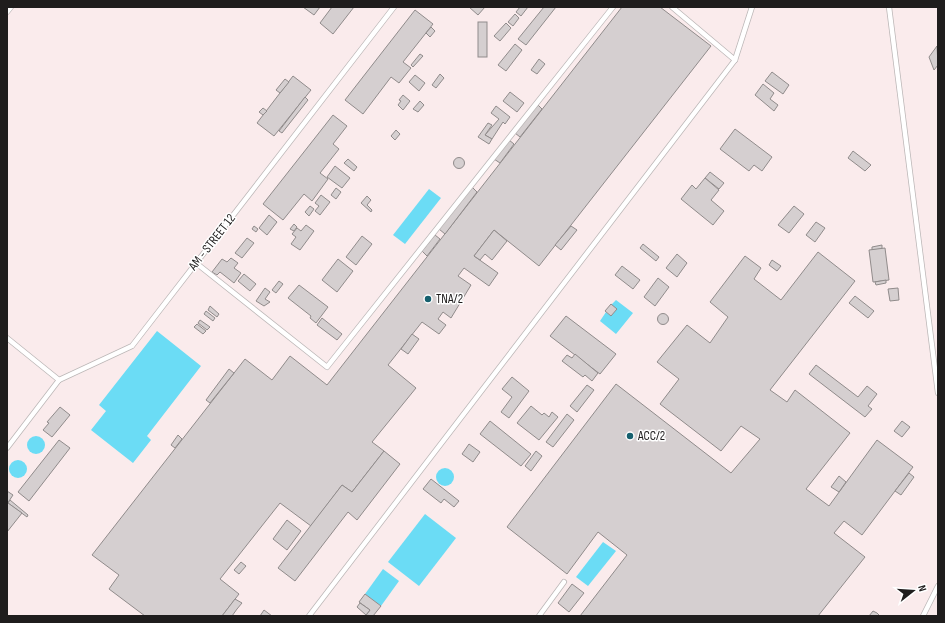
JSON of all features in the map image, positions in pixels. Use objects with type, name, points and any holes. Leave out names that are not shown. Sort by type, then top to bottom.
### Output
[{"type":"lane","points":[[7,12],[11,7]]},
{"type":"lane","name":"AM - STREET 12","points":[[7,448],[59,380],[132,346],[394,7]]},
{"type":"lane","points":[[196,263],[327,367],[613,7]]},
{"type":"lane","points":[[672,7],[735,60]]},
{"type":"lane","points":[[309,616],[735,60],[752,7]]},
{"type":"lane","points":[[889,7],[938,394]]},
{"type":"lane","points":[[7,338],[59,380]]},
{"type":"lane","points":[[539,616],[564,582]]},
{"type":"lane","points":[[923,616],[938,586]]},
{"type":"shaded area","points":[[7,7],[938,7],[938,616],[7,616]]},
{"type":"water","points":[[429,189],[441,198],[405,244],[393,235]]},
{"type":"water","points":[[616,300],[633,313],[616,334],[600,321],[606,312],[611,316],[616,309],[611,305]]},
{"type":"water","points":[[157,331],[201,366],[147,436],[151,440],[133,463],[91,430],[106,411],[99,405]]},
{"type":"water","points":[[36,436],[42,439],[45,445],[42,451],[36,454],[30,451],[27,445],[30,439]]},
{"type":"water","points":[[18,460],[24,463],[27,469],[24,475],[18,478],[12,475],[9,469],[12,463]]},
{"type":"water","points":[[445,468],[449,469],[453,473],[453,481],[449,485],[445,486],[441,485],[437,481],[436,477],[437,473],[441,469]]},
{"type":"water","points":[[425,514],[456,538],[419,586],[388,562]]},
{"type":"water","points":[[603,542],[616,551],[588,586],[576,577]]},
{"type":"water","points":[[383,569],[399,581],[381,606],[365,594]]},
{"type":"building","points":[[303,7],[320,7],[314,15]]},
{"type":"building","points":[[332,7],[354,7],[333,34],[320,23]]},
{"type":"building","points":[[469,7],[485,7],[478,15]]},
{"type":"building","points":[[520,7],[528,7],[521,16],[516,12]]},
{"type":"building","points":[[544,7],[556,7],[526,45],[518,39]]},
{"type":"building","name":"TNA/2","points":[[622,7],[660,7],[711,46],[539,266],[494,230],[474,256],[498,273],[489,286],[464,268],[458,276],[471,285],[451,318],[443,312],[438,319],[446,325],[439,334],[422,322],[388,365],[416,388],[372,442],[384,451],[352,492],[342,485],[311,526],[280,503],[220,579],[239,594],[222,616],[145,616],[109,589],[119,575],[92,555],[245,359],[272,380],[290,356],[327,385]]},
{"type":"building","points":[[415,10],[433,24],[403,62],[411,68],[399,83],[391,77],[363,114],[345,100]]},
{"type":"building","points":[[515,14],[519,18],[513,26],[508,22]]},
{"type":"building","points":[[478,22],[487,22],[487,57],[478,57]]},
{"type":"building","points":[[506,23],[511,28],[500,41],[494,36]]},
{"type":"building","points":[[431,27],[435,31],[430,37],[426,33]]},
{"type":"building","points":[[515,44],[522,50],[506,71],[498,65]]},
{"type":"building","points":[[937,46],[938,65],[934,70],[929,57]]},
{"type":"building","points":[[420,54],[423,56],[413,67],[411,65]]},
{"type":"building","points":[[539,59],[545,64],[537,74],[531,70]]},
{"type":"building","points":[[772,72],[789,85],[783,94],[765,81]]},
{"type":"building","points":[[440,74],[444,78],[436,88],[432,85]]},
{"type":"building","points":[[415,75],[425,83],[419,91],[409,82]]},
{"type":"building","points":[[293,76],[311,90],[274,136],[257,123]]},
{"type":"building","points":[[285,79],[289,82],[280,93],[276,90]]},
{"type":"building","points":[[763,84],[774,93],[770,99],[778,105],[774,111],[755,95]]},
{"type":"building","points":[[510,92],[524,103],[517,112],[503,101]]},
{"type":"building","points":[[403,95],[410,101],[403,110],[398,105],[401,101],[399,100]]},
{"type":"building","points":[[305,97],[308,100],[282,133],[279,131]]},
{"type":"building","points":[[420,101],[424,105],[418,112],[413,109]]},
{"type":"building","points":[[538,105],[542,109],[520,137],[515,133]]},
{"type":"building","points":[[496,106],[510,117],[505,124],[503,122],[492,139],[485,135],[499,119],[491,113]]},
{"type":"building","points":[[263,108],[267,111],[263,115],[259,112]]},
{"type":"building","points":[[333,115],[347,126],[333,144],[339,149],[320,173],[328,179],[312,201],[304,194],[283,220],[263,204]]},
{"type":"building","points":[[488,123],[492,125],[485,135],[492,139],[489,144],[478,137]]},
{"type":"building","points":[[735,129],[772,157],[762,171],[754,165],[749,171],[720,149]]},
{"type":"building","points":[[396,130],[400,134],[395,140],[391,136]]},
{"type":"building","points":[[509,140],[514,144],[500,163],[494,159]]},
{"type":"building","points":[[853,151],[871,165],[865,171],[848,158]]},
{"type":"building","points":[[457,158],[461,158],[463,159],[463,167],[457,168],[454,165],[454,161]]},
{"type":"building","points":[[348,159],[357,167],[354,171],[344,163]]},
{"type":"building","points":[[335,166],[350,178],[342,188],[327,177]]},
{"type":"building","points":[[710,172],[724,183],[719,189],[705,178]]},
{"type":"building","points":[[705,178],[719,190],[711,200],[724,211],[713,225],[681,199],[692,185],[696,189]]},
{"type":"building","points":[[472,187],[477,192],[445,234],[439,229]]},
{"type":"building","points":[[336,188],[341,192],[336,199],[331,195]]},
{"type":"building","points":[[321,195],[330,202],[320,215],[315,211],[319,206],[315,203]]},
{"type":"building","points":[[367,196],[371,200],[367,205],[372,210],[371,212],[361,203]]},
{"type":"building","points":[[310,206],[314,209],[309,216],[305,212]]},
{"type":"building","points":[[794,206],[804,214],[789,233],[778,225]]},
{"type":"building","points":[[269,215],[277,222],[267,235],[259,228]]},
{"type":"building","points":[[816,222],[825,228],[815,242],[806,235]]},
{"type":"building","points":[[294,224],[297,227],[294,231],[290,229]]},
{"type":"building","points":[[306,225],[314,231],[300,250],[291,244],[296,237],[292,234],[297,228],[301,231]]},
{"type":"building","points":[[254,226],[258,229],[256,232],[252,229]]},
{"type":"building","points":[[571,226],[577,230],[561,250],[555,245]]},
{"type":"building","points":[[494,230],[507,241],[492,260],[485,254],[480,260],[474,256]]},
{"type":"building","points":[[435,235],[440,239],[427,256],[422,251]]},
{"type":"building","points":[[362,236],[372,244],[356,265],[346,257]]},
{"type":"building","points":[[247,238],[254,243],[242,258],[235,253]]},
{"type":"building","points":[[643,244],[659,257],[656,261],[640,248]]},
{"type":"building","points":[[882,245],[882,249],[872,250],[872,247]]},
{"type":"building","points":[[885,248],[889,280],[873,282],[869,250]]},
{"type":"building","name":"ACC/2","points":[[818,252],[855,281],[770,390],[787,402],[795,390],[850,433],[806,489],[829,506],[877,440],[913,467],[862,535],[844,521],[834,533],[865,557],[818,616],[580,616],[627,555],[598,532],[567,574],[507,527],[616,384],[731,473],[760,439],[741,426],[721,451],[660,404],[679,379],[657,362],[687,325],[710,343],[728,317],[710,302],[745,256],[761,268],[754,279],[781,300]]},
{"type":"building","points":[[677,254],[687,263],[677,277],[666,268]]},
{"type":"building","points":[[231,258],[238,263],[234,268],[241,273],[234,283],[220,272],[217,275],[212,272],[222,259],[227,262]]},
{"type":"building","points":[[338,259],[353,271],[337,292],[322,280]]},
{"type":"building","points":[[772,260],[781,266],[777,271],[769,265]]},
{"type":"building","points":[[622,266],[640,280],[633,289],[615,275]]},
{"type":"building","points":[[244,274],[256,284],[250,291],[238,281]]},
{"type":"building","points":[[658,278],[669,287],[655,306],[644,297]]},
{"type":"building","points":[[886,280],[886,283],[876,285],[875,282]]},
{"type":"building","points":[[279,281],[283,284],[276,293],[272,290]]},
{"type":"building","points":[[299,285],[328,307],[316,323],[310,318],[311,316],[288,298]]},
{"type":"building","points":[[265,288],[270,292],[265,299],[270,302],[264,306],[256,301]]},
{"type":"building","points":[[898,288],[899,300],[890,301],[888,289]]},
{"type":"building","points":[[855,296],[874,311],[868,318],[849,303]]},
{"type":"building","points":[[611,304],[617,309],[611,316],[605,311]]},
{"type":"building","points":[[210,306],[219,314],[217,317],[208,310]]},
{"type":"building","points":[[206,311],[215,318],[213,321],[204,314]]},
{"type":"building","points":[[663,313],[667,315],[669,319],[667,323],[663,325],[659,323],[657,319],[659,315]]},
{"type":"building","points":[[566,316],[616,354],[600,374],[550,336]]},
{"type":"building","points":[[322,318],[342,334],[337,340],[317,325]]},
{"type":"building","points":[[200,320],[210,327],[207,330],[198,323]]},
{"type":"building","points":[[197,324],[206,331],[203,334],[194,327]]},
{"type":"building","points":[[412,334],[419,339],[408,354],[401,349]]},
{"type":"building","points":[[575,354],[598,373],[592,381],[585,375],[583,377],[562,361],[567,355],[572,358]]},
{"type":"building","points":[[816,365],[858,397],[867,386],[877,394],[868,406],[872,409],[865,417],[809,374]]},
{"type":"building","points":[[229,369],[234,373],[210,403],[206,400]]},
{"type":"building","points":[[512,377],[529,391],[509,418],[501,412],[512,397],[502,389]]},
{"type":"building","points":[[587,385],[594,390],[577,412],[570,406]]},
{"type":"building","points":[[531,406],[542,415],[544,413],[549,417],[552,412],[558,417],[539,440],[517,423]]},
{"type":"building","points":[[60,407],[70,415],[52,437],[43,430],[49,423],[47,422]]},
{"type":"building","points":[[567,414],[574,420],[553,447],[546,442]]},
{"type":"building","points":[[490,421],[531,454],[521,466],[480,434]]},
{"type":"building","points":[[902,421],[910,427],[902,437],[894,431]]},
{"type":"building","points":[[178,435],[182,439],[175,448],[171,445]]},
{"type":"building","points":[[59,440],[70,448],[29,501],[18,492]]},
{"type":"building","points":[[469,444],[480,452],[473,462],[462,454]]},
{"type":"building","points":[[384,451],[400,464],[357,520],[348,512],[295,581],[278,568],[342,485],[352,492]]},
{"type":"building","points":[[536,451],[542,456],[531,471],[525,466]]},
{"type":"building","points":[[909,473],[914,477],[901,495],[895,491]]},
{"type":"building","points":[[839,476],[846,482],[839,492],[831,487]]},
{"type":"building","points":[[431,479],[459,501],[454,507],[444,499],[441,503],[423,489]]},
{"type":"building","points":[[7,491],[13,495],[7,504]]},
{"type":"building","points":[[10,500],[28,515],[27,517],[8,503]]},
{"type":"building","points":[[8,503],[22,513],[7,532],[7,504]]},
{"type":"building","points":[[287,520],[301,531],[287,550],[273,539]]},
{"type":"building","points":[[241,562],[246,566],[239,574],[234,570]]},
{"type":"building","points":[[572,584],[584,593],[569,612],[558,603]]},
{"type":"building","points":[[365,594],[381,606],[373,616],[366,615],[370,610],[359,602]]},
{"type":"building","points":[[235,599],[242,603],[232,616],[222,616]]},
{"type":"building","points":[[360,603],[370,610],[366,615],[357,607]]},
{"type":"building","points":[[264,610],[272,616],[260,616]]},
{"type":"building","points":[[873,611],[877,613],[880,616],[869,616]]},
{"type":"place","name":"TNA/2","points":[[428,299]]},
{"type":"place","name":"ACC/2","points":[[630,436]]}]
